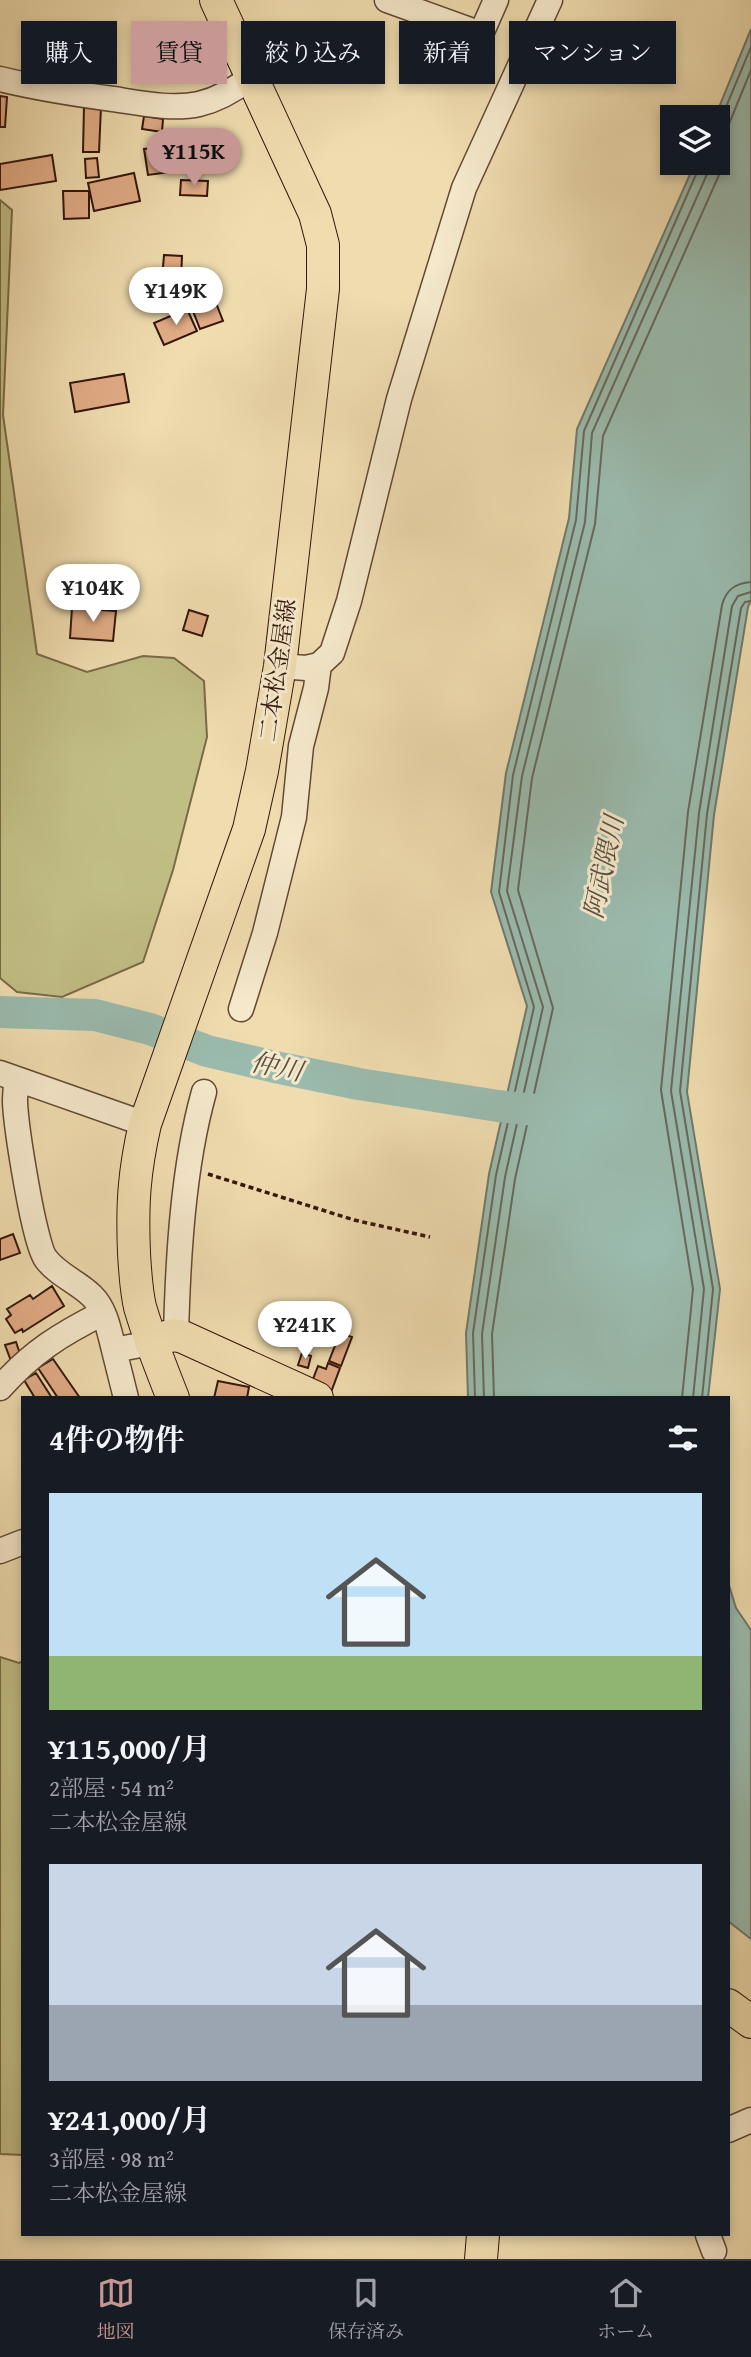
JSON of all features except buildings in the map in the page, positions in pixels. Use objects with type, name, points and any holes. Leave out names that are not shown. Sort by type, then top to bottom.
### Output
[{"type":"main road","name":"二本松金屋線","points":[[216,0],[241,53]]},
{"type":"main road","name":"二本松金屋線","points":[[173,1396],[164,1339],[139,1304],[132,1200],[137,1160],[145,1124],[249,829],[262,771],[280,666],[298,495],[320,334],[323,289],[323,245],[315,214],[256,84]]},
{"type":"main road","points":[[164,1339],[312,1396]]},
{"type":"main road","points":[[730,2006],[751,2022]]},
{"type":"main road","points":[[481,2259],[483,2236]]},
{"type":"street","points":[[387,0],[481,34],[496,0]]},
{"type":"street","points":[[280,666],[306,668],[319,665],[332,653],[349,601],[399,399],[464,188],[550,0]]},
{"type":"street","points":[[0,79],[122,101],[177,106],[215,99],[242,84]]},
{"type":"street","points":[[242,1009],[265,933],[293,817],[301,747],[319,665]]},
{"type":"street","points":[[8,1077],[145,1124]]},
{"type":"street","points":[[8,1077],[15,1100],[34,1230],[43,1257],[93,1296],[103,1312],[126,1396]]},
{"type":"street","points":[[114,1350],[164,1339],[177,1298],[188,1173],[195,1122],[204,1092]]},
{"type":"street","points":[[0,1388],[36,1351],[73,1327],[103,1312]]},
{"type":"street","points":[[0,1552],[21,1543]]},
{"type":"street","points":[[730,2129],[751,2120]]},
{"type":"path","points":[[188,1173],[208,1174],[354,1220],[430,1237]]},
{"type":"shaded area","points":[[0,200],[12,210],[3,415],[37,654],[87,672],[143,656],[174,658],[204,681],[207,737],[173,870],[143,962],[62,997],[17,992],[0,978]]},
{"type":"shaded area","points":[[0,1657],[21,1662],[21,2155],[0,2154]]},
{"type":"water","name":"阿武隈川","points":[[751,29],[751,600],[714,815],[687,1092],[720,1289],[708,1396],[468,1396],[466,1333],[489,1174],[527,1006],[491,892],[506,773],[569,518],[577,429],[690,175],[730,175],[730,105],[720,105]]},
{"type":"water","points":[[730,1588],[736,1608],[751,1630],[751,1939],[730,1923]]},
{"type":"waterway","name":"仲川","points":[[0,1012],[95,1015],[150,1029],[207,1051],[275,1067],[359,1084],[546,1111]]}]
